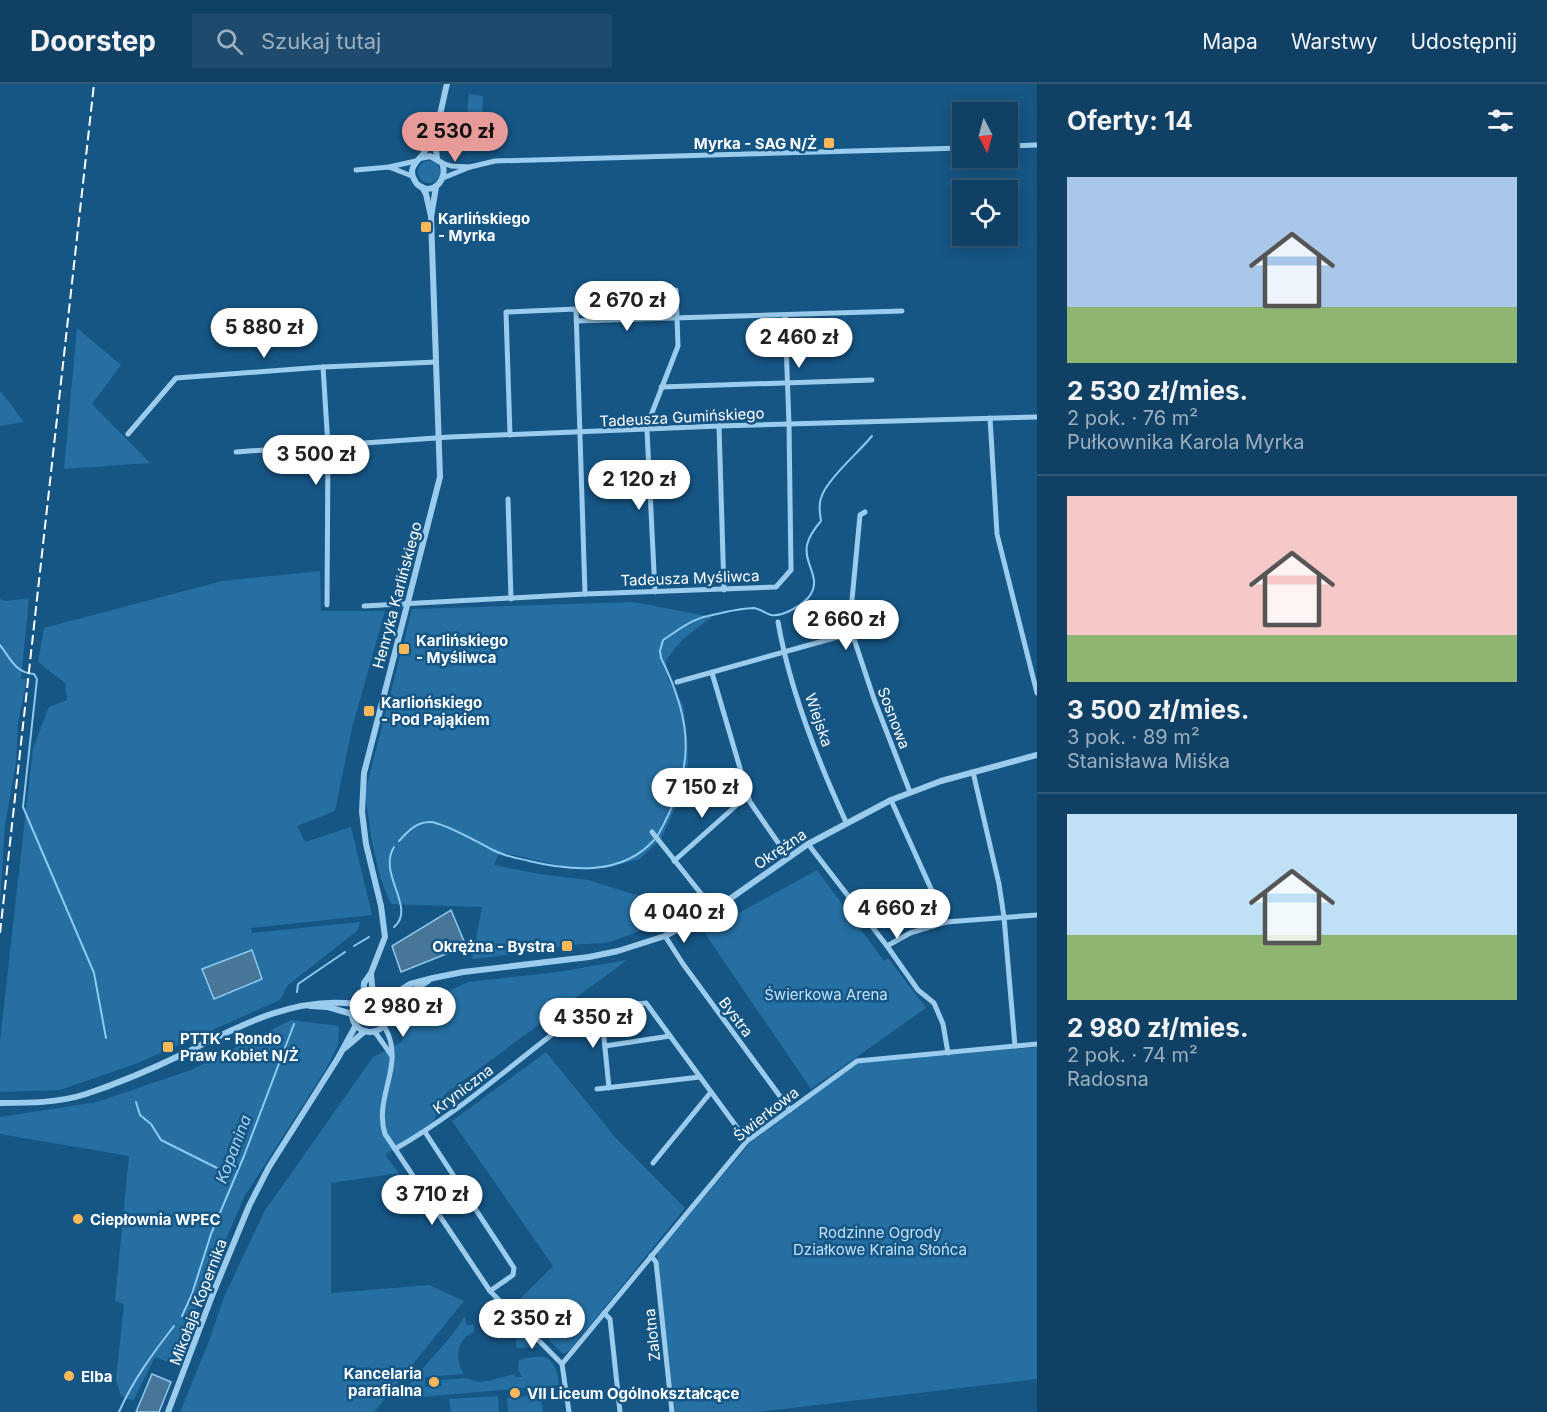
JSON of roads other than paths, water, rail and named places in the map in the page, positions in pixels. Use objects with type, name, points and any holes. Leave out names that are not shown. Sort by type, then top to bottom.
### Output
[{"type":"street","points":[[412,176],[412,170],[434,131],[447,84]]},
{"type":"street","points":[[434,131],[435,150],[445,171],[444,178]]},
{"type":"street","points":[[1018,146],[1037,146]]},
{"type":"street","points":[[389,167],[412,176],[417,183],[428,189],[436,187],[444,178],[470,167],[495,162],[952,148]]},
{"type":"street","points":[[356,170],[389,167],[430,156],[451,166],[470,167]]},
{"type":"street","name":"Henryka Karlińskiego","points":[[363,998],[364,983],[371,973],[385,937],[381,906],[366,844],[362,812],[364,773],[439,486],[431,217],[426,194],[422,187]]},
{"type":"street","name":"Henryka Karlińskiego","points":[[431,217],[436,187]]},
{"type":"street","points":[[655,591],[647,430],[678,346],[676,290]]},
{"type":"street","points":[[510,435],[506,312],[576,309],[585,594]]},
{"type":"street","points":[[576,321],[902,312]]},
{"type":"street","name":"Tadeusza Myśliwca","points":[[364,606],[408,602],[776,587],[791,570],[788,382],[784,316]]},
{"type":"street","points":[[128,434],[176,378],[323,367],[436,362]]},
{"type":"street","points":[[323,367],[328,446],[327,605]]},
{"type":"street","points":[[662,387],[872,380]]},
{"type":"street","name":"Tadeusza Gumińskiego","points":[[236,452],[439,438],[719,426],[1037,417]]},
{"type":"street","points":[[990,418],[997,534],[1037,693]]},
{"type":"street","points":[[719,426],[724,590]]},
{"type":"street","points":[[508,499],[511,599]]},
{"type":"street","name":"Sosnowa","points":[[865,512],[860,515],[852,600],[852,633],[874,699],[910,792]]},
{"type":"street","name":"Wiejska","points":[[778,622],[784,652],[805,720],[846,822]]},
{"type":"street","points":[[677,682],[852,633]]},
{"type":"street","points":[[712,674],[748,795],[760,818],[789,857]]},
{"type":"street","name":"Okrężna","points":[[382,1001],[410,984],[433,978],[464,972],[589,957],[618,951],[665,936],[714,910],[808,844],[891,800],[973,772],[1037,755]]},
{"type":"street","points":[[973,772],[992,848],[1004,917],[1015,1046]]},
{"type":"street","points":[[674,861],[748,795]]},
{"type":"street","points":[[891,800],[946,922]]},
{"type":"street","points":[[652,832],[714,910]]},
{"type":"street","points":[[808,844],[918,990],[934,1003],[943,1024],[948,1053]]},
{"type":"street","points":[[887,946],[910,933],[946,922],[1037,915]]},
{"type":"street","name":"Bystra","points":[[665,936],[790,1110]]},
{"type":"street","name":"Henryka Karlińskiego","points":[[371,973],[373,996]]},
{"type":"street","name":"Okrężna","points":[[388,1010],[399,999],[433,978]]},
{"type":"street","points":[[373,996],[382,1001],[388,1010],[384,1026],[375,1032],[365,1031],[356,1025],[352,1014],[355,1004],[363,998],[373,996]]},
{"type":"street","points":[[1,1103],[36,1102],[84,1095],[119,1082],[275,1012],[317,1002],[355,1004]]},
{"type":"street","name":"Kryniczna","points":[[395,1149],[425,1132],[493,1083],[557,1030],[593,1004],[601,1008],[646,1003],[747,1141]]},
{"type":"street","points":[[303,1006],[328,1007],[352,1014]]},
{"type":"street","points":[[601,1008],[609,1088]]},
{"type":"street","name":"Mikołaja Kopernika","points":[[168,1412],[249,1206],[269,1167],[356,1025]]},
{"type":"street","points":[[384,1026],[392,1042],[390,1076],[382,1111],[385,1134],[490,1291],[562,1364],[569,1412]]},
{"type":"street","name":"Mikołaja Kopernika","points":[[344,1048],[365,1031]]},
{"type":"street","points":[[375,1032],[392,1056]]},
{"type":"street","points":[[604,1046],[670,1036]]},
{"type":"street","name":"Świerkowa","points":[[562,1364],[747,1141],[857,1061],[1037,1044]]},
{"type":"street","points":[[597,1089],[700,1077]]},
{"type":"street","points":[[652,1163],[711,1092]]},
{"type":"street","points":[[425,1132],[514,1268],[513,1275],[490,1291]]},
{"type":"street","name":"Zalotna","points":[[651,1256],[656,1262],[672,1412]]},
{"type":"street","points":[[604,1313],[610,1318],[620,1412]]},
{"type":"waterway","name":"Kopanina","points":[[658,835],[679,789],[686,746],[680,704],[661,658],[663,640],[702,618],[749,608],[776,615],[786,613],[808,598],[814,585],[814,578],[808,559],[807,545],[812,532],[821,521],[819,507],[821,498],[829,483],[872,436]]},
{"type":"waterway","points":[[0,645],[18,668],[34,674],[37,679],[23,807],[94,973],[106,1038]]},
{"type":"waterway","name":"Kopanina","points":[[399,841],[416,826],[430,822],[452,829],[506,855],[562,867],[595,868],[627,860],[641,852],[654,840]]},
{"type":"waterway","name":"Kopanina","points":[[394,847],[390,857],[390,868],[401,910],[400,919],[394,927]]},
{"type":"waterway","name":"Kopanina","points":[[354,946],[369,937]]},
{"type":"waterway","name":"Kopanina","points":[[297,992],[298,984],[345,952]]},
{"type":"waterway","name":"Kopanina","points":[[182,1316],[192,1294],[211,1234],[244,1156],[294,1024]]},
{"type":"waterway","points":[[136,1102],[140,1115],[151,1124],[161,1140],[221,1170]]},
{"type":"waterway","name":"Kopanina","points":[[119,1412],[137,1378],[174,1326]]},
{"type":"railway","points":[[0,933],[94,84]]},
{"type":"place","name":"Myrka - SAG N/Ż","points":[[829,143]]},
{"type":"place","name":"Karlińskiego - Myrka","points":[[426,227]]},
{"type":"place","name":"Karlińskiego - Myśliwca","points":[[404,649]]},
{"type":"place","name":"Karliońskiego - Pod Pająkiem","points":[[369,711]]},
{"type":"place","name":"Okrężna - Bystra","points":[[567,946]]},
{"type":"place","name":"PTTK - Rondo Praw Kobiet N/Ż","points":[[168,1047]]},
{"type":"place","name":"Ciepłownia WPEC","points":[[78,1219]]},
{"type":"place","name":"Elba","points":[[69,1376]]},
{"type":"place","name":"Kancelaria parafialna","points":[[434,1382]]},
{"type":"place","name":"VII Liceum Ogólnokształcące","points":[[515,1393]]},
{"type":"park label","name":"Świerkowa Arena","points":[[826,994]]},
{"type":"park label","name":"Rodzinne Ogrody Działkowe Kraina Słońca","points":[[880,1240]]}]
